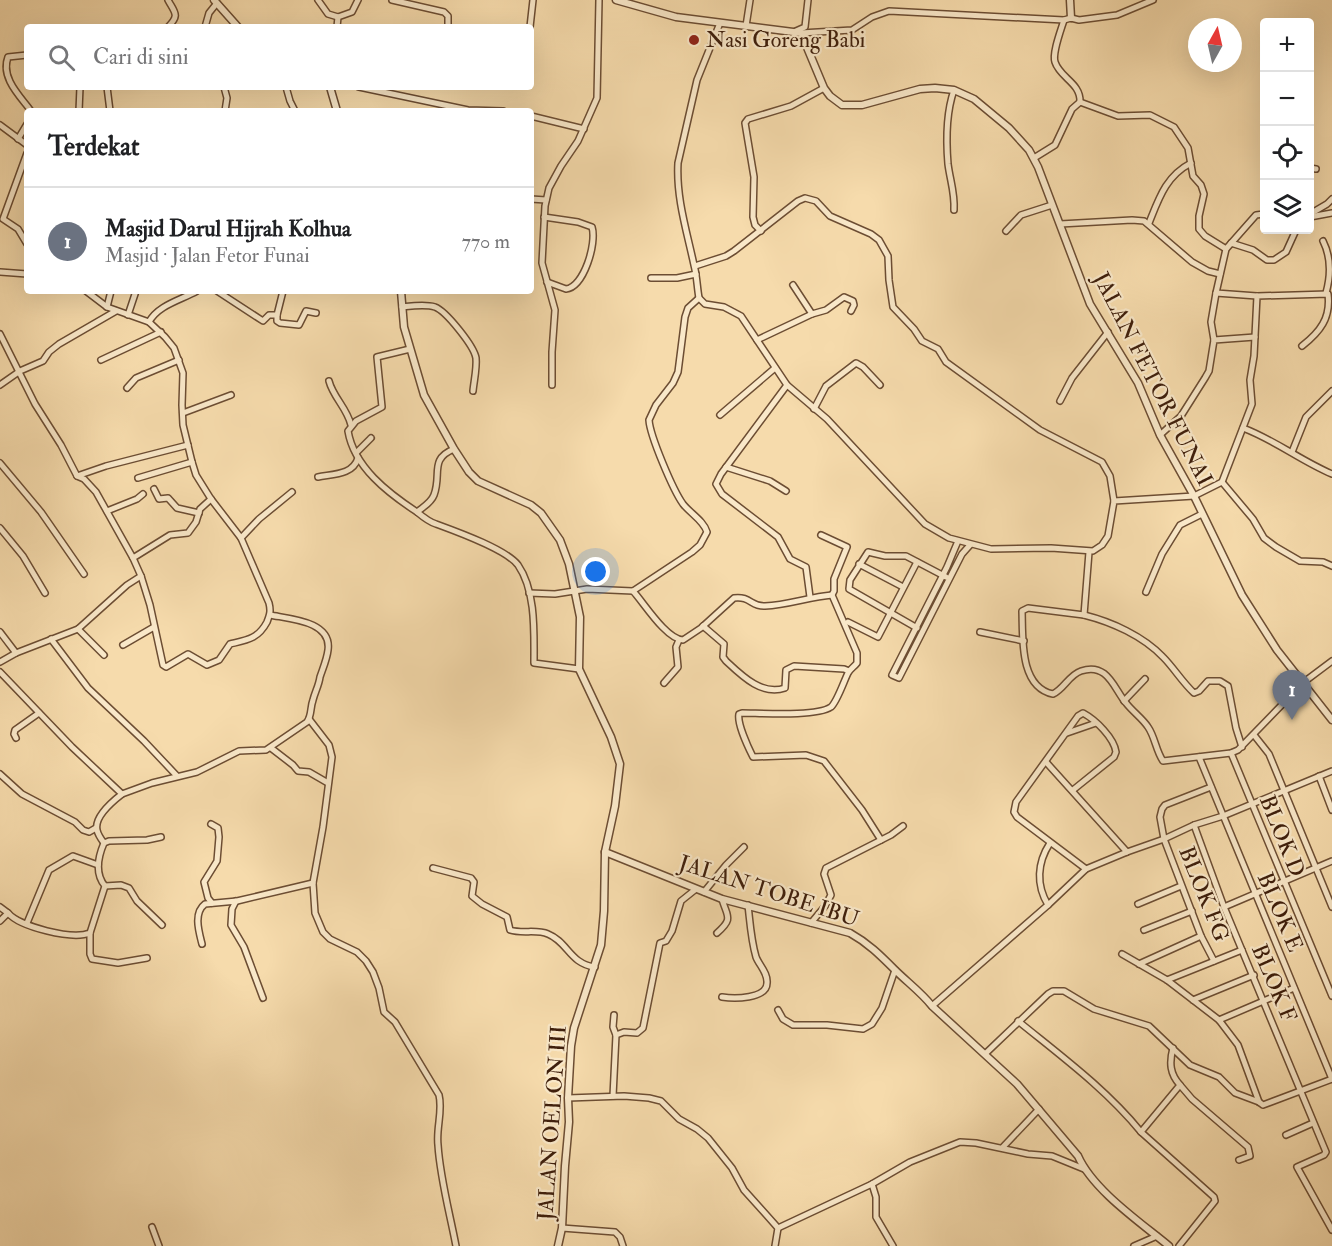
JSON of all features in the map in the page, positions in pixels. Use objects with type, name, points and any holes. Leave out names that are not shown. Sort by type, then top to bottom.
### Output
[{"type":"street","points":[[168,0],[175,12],[174,21],[171,24]]},
{"type":"street","points":[[318,0],[328,14],[338,17],[352,12],[358,0]]},
{"type":"street","points":[[392,0],[444,12],[448,16],[447,24]]},
{"type":"street","points":[[530,24],[533,0]]},
{"type":"street","points":[[552,385],[555,310],[542,263],[546,200],[549,188],[584,129],[598,93],[599,0]]},
{"type":"street","points":[[616,0],[676,17],[798,32],[852,30],[872,17],[889,12],[1079,20],[1117,15],[1154,0]]},
{"type":"street","points":[[746,26],[750,0]]},
{"type":"street","points":[[798,32],[805,27],[808,0]]},
{"type":"street","points":[[1070,0],[1067,19],[1054,59],[1079,93],[1080,102]]},
{"type":"street","points":[[206,24],[215,1],[235,24]]},
{"type":"street","points":[[337,24],[338,17]]},
{"type":"street","points":[[695,266],[726,256],[805,198],[816,201],[830,216],[875,237],[887,251],[888,280],[893,307],[922,341],[938,349],[952,367],[1031,424],[1102,462],[1110,476],[1114,501],[1111,527],[1102,545],[1089,552],[1051,548],[991,549],[949,538],[926,524],[827,419],[787,385],[741,316],[724,307],[705,304],[699,298],[695,266],[682,213],[678,162],[697,80],[720,23]]},
{"type":"street","points":[[760,231],[753,217],[754,177],[745,123],[748,119],[791,106],[824,88],[798,32]]},
{"type":"street","points":[[24,55],[8,57],[4,64],[9,88],[28,108]]},
{"type":"street","name":"JALAN FETOR FUNAI","points":[[824,88],[836,102],[849,106],[920,90],[934,88],[954,90],[974,99],[1020,140],[1034,158],[1087,297],[1138,383],[1160,435],[1194,496],[1251,611],[1332,720]]},
{"type":"street","points":[[79,108],[80,90]]},
{"type":"street","points":[[107,90],[110,108]]},
{"type":"street","points":[[225,90],[227,98],[225,108]]},
{"type":"street","points":[[287,90],[294,108]]},
{"type":"street","points":[[331,90],[337,108]]},
{"type":"street","points":[[373,90],[458,108]]},
{"type":"street","points":[[954,90],[947,130],[948,164],[954,191],[954,210]]},
{"type":"street","points":[[1034,158],[1055,145],[1072,109],[1080,102]]},
{"type":"street","points":[[1080,102],[1118,116],[1142,114],[1159,118],[1174,127],[1188,148],[1193,176],[1204,194],[1199,216],[1199,229],[1205,236],[1226,249]]},
{"type":"street","points":[[534,117],[584,129]]},
{"type":"street","points":[[0,125],[24,143]]},
{"type":"street","points":[[18,139],[24,129]]},
{"type":"street","points":[[24,161],[3,219],[18,230],[24,239]]},
{"type":"street","points":[[1149,224],[1168,181],[1180,168],[1191,162]]},
{"type":"street","points":[[534,199],[546,200]]},
{"type":"street","points":[[1314,212],[1332,199]]},
{"type":"street","points":[[1006,231],[1021,215],[1052,205]]},
{"type":"street","points":[[1314,215],[1332,213]]},
{"type":"street","points":[[1160,435],[1177,421],[1209,371],[1214,340],[1211,322],[1226,249],[1256,215],[1260,214]]},
{"type":"street","points":[[544,217],[584,224],[592,227],[593,234],[590,257],[574,286],[566,289],[547,282]]},
{"type":"street","points":[[1060,224],[1132,220],[1149,224],[1199,267],[1220,274]]},
{"type":"street","points":[[1231,243],[1253,250],[1267,260],[1274,260],[1286,252],[1294,234]]},
{"type":"street","points":[[1302,346],[1316,335],[1324,324],[1328,310],[1326,293],[1329,266],[1323,241]]},
{"type":"street","points":[[0,272],[24,274]]},
{"type":"street","points":[[651,278],[677,278],[696,274]]},
{"type":"street","points":[[794,285],[812,314]]},
{"type":"street","points":[[1216,293],[1257,296],[1326,293]]},
{"type":"street","points":[[0,334],[35,404],[77,476],[89,483],[133,558],[150,605],[164,666],[190,654],[208,665],[219,660],[230,644],[247,641],[262,631],[270,615],[269,603],[241,538],[210,499],[196,475],[188,445],[182,405],[184,379],[179,360],[170,342],[149,322],[107,307],[90,294]]},
{"type":"street","points":[[107,307],[110,294]]},
{"type":"street","points":[[128,315],[135,294]]},
{"type":"street","points":[[149,322],[154,314],[163,307],[191,294]]},
{"type":"street","points":[[221,294],[263,321],[269,315],[278,315]]},
{"type":"street","points":[[282,294],[278,315],[280,323],[299,325],[306,311],[316,313]]},
{"type":"street","name":"JALAN OELON III","points":[[401,294],[404,327],[424,395],[454,449],[478,481],[531,505],[541,513],[563,547],[575,590],[580,624],[579,669],[620,764],[615,806],[604,852],[601,945],[574,1028],[562,1228],[558,1246]]},
{"type":"street","points":[[1114,501],[1194,496],[1222,482],[1253,400],[1250,380],[1257,296]]},
{"type":"street","points":[[757,340],[812,314],[826,310],[844,297],[853,300],[854,305],[851,311]]},
{"type":"street","points":[[529,593],[555,594],[575,590],[616,589],[633,591],[700,545],[707,532],[704,525],[682,503],[649,425],[651,413],[673,383],[678,372],[688,308],[699,298]]},
{"type":"street","points":[[402,307],[432,306],[446,315],[469,344],[476,357],[473,391]]},
{"type":"street","points":[[0,385],[20,371],[43,361],[59,344],[95,326],[116,311]]},
{"type":"street","points":[[100,360],[161,332]]},
{"type":"street","points":[[1060,401],[1072,378],[1108,332]]},
{"type":"street","points":[[1214,340],[1255,338]]},
{"type":"street","points":[[410,349],[377,357],[382,407],[351,425],[348,433],[357,456],[390,493],[430,521],[458,531],[514,561],[524,577],[529,593],[535,624],[534,663],[579,669]]},
{"type":"street","points":[[127,388],[136,378],[179,360]]},
{"type":"street","points":[[814,409],[826,386],[856,363],[880,385]]},
{"type":"street","points":[[720,415],[775,368]]},
{"type":"street","points":[[329,381],[331,390],[344,407],[351,425]]},
{"type":"street","points":[[787,385],[717,481],[718,488],[731,502],[778,537],[790,559],[806,567],[810,597]]},
{"type":"street","points":[[1292,452],[1306,417],[1332,392]]},
{"type":"street","points":[[183,413],[231,395]]},
{"type":"street","points":[[1243,428],[1332,474]]},
{"type":"street","points":[[318,477],[348,472],[354,468],[357,456],[372,438]]},
{"type":"street","points":[[77,476],[188,445]]},
{"type":"street","points":[[417,512],[433,497],[440,458],[454,449]]},
{"type":"street","points":[[138,478],[192,462]]},
{"type":"street","points":[[0,463],[41,512],[84,574]]},
{"type":"street","points":[[726,467],[770,480],[786,491]]},
{"type":"street","points":[[1222,482],[1247,512],[1264,538],[1300,561],[1323,562],[1332,566]]},
{"type":"street","points":[[154,489],[159,499],[168,498],[174,506],[199,513]]},
{"type":"street","points":[[241,538],[259,519],[292,492]]},
{"type":"street","points":[[106,511],[137,500],[143,494]]},
{"type":"street","points":[[133,558],[170,535],[186,535],[196,522],[200,509],[210,499]]},
{"type":"street","points":[[1146,592],[1162,554],[1180,525],[1202,514]]},
{"type":"street","points":[[0,528],[22,556],[45,593]]},
{"type":"street","points":[[821,535],[847,548],[834,579],[832,595],[857,653],[857,663],[849,671],[833,704],[828,708],[809,712],[742,713],[739,714],[738,721],[753,757],[806,755],[824,761],[862,810],[881,840]]},
{"type":"street","points":[[958,541],[920,629],[899,678],[895,678],[892,675],[920,629],[950,580],[962,554],[970,545]]},
{"type":"street","points":[[920,629],[849,589],[850,580],[859,564],[868,552],[885,556],[906,556],[950,580]]},
{"type":"street","points":[[1084,615],[1089,552]]},
{"type":"street","points":[[848,622],[878,637],[917,562]]},
{"type":"street","points":[[859,564],[903,587]]},
{"type":"street","points":[[0,662],[16,653],[78,630],[127,585],[141,576]]},
{"type":"street","points":[[633,591],[645,608],[679,640]]},
{"type":"street","points":[[679,640],[689,638],[734,598],[748,598],[754,604],[764,606],[832,595]]},
{"type":"street","points":[[1242,747],[1236,728],[1230,689],[1226,683],[1208,681],[1194,693],[1164,659],[1144,641],[1100,619],[1084,615],[1025,609],[1022,611],[1027,671],[1037,686],[1045,691],[1056,693],[1077,673],[1086,670],[1095,671],[1110,678],[1124,701],[1148,726],[1163,761],[1231,753],[1242,747],[1304,682],[1332,661]]},
{"type":"street","points":[[104,843],[96,828],[97,823],[105,810],[122,794],[197,772],[238,751],[271,748],[309,719],[327,657],[327,637],[314,626],[270,615]]},
{"type":"street","points":[[703,626],[724,644],[723,657],[726,661],[759,687],[773,690],[785,688],[786,670],[789,667],[849,671]]},
{"type":"street","points":[[123,645],[154,627]]},
{"type":"street","points":[[78,630],[104,655]]},
{"type":"street","points":[[0,632],[16,653]]},
{"type":"street","points":[[980,632],[1024,641]]},
{"type":"street","points":[[51,639],[88,688],[177,776]]},
{"type":"street","points":[[664,683],[678,667],[676,647],[679,640]]},
{"type":"street","points":[[0,672],[90,765],[122,794]]},
{"type":"street","points":[[1124,701],[1145,679]]},
{"type":"street","points":[[16,738],[15,730],[39,712]]},
{"type":"street","points":[[1073,790],[1114,757],[1116,752],[1114,745],[1096,723],[1087,714],[1080,713],[1016,802],[1014,813],[1086,869]]},
{"type":"street","points":[[309,719],[331,750],[331,768],[313,883],[315,913],[323,932],[330,939],[357,952],[366,961],[379,988],[384,1012],[395,1022],[439,1095],[441,1105],[438,1122],[438,1153],[456,1246]]},
{"type":"street","points":[[1065,733],[1096,723]]},
{"type":"street","points":[[1254,735],[1269,754],[1332,907]]},
{"type":"street","points":[[271,748],[298,771],[309,772],[328,783]]},
{"type":"street","name":"BLOK D","points":[[1231,753],[1332,996]]},
{"type":"street","name":"BLOK E","points":[[1199,757],[1332,1079]]},
{"type":"street","points":[[1046,762],[1127,852]]},
{"type":"street","points":[[932,1006],[1086,869],[1332,771]]},
{"type":"street","points":[[0,774],[22,794],[75,822],[83,830],[89,832],[96,828]]},
{"type":"street","points":[[1318,776],[1332,810]]},
{"type":"street","name":"BLOK FG","points":[[1211,787],[1163,807],[1160,817],[1164,839],[1181,886],[1201,936],[1214,961]]},
{"type":"street","points":[[211,824],[218,828],[219,837],[216,866],[204,882],[208,898],[212,903]]},
{"type":"street","name":"BLOK F","points":[[1194,825],[1224,907],[1326,1152],[1324,1155],[1299,1165],[1297,1169],[1332,1230]]},
{"type":"street","points":[[811,923],[831,895],[824,874],[826,868],[891,835],[903,826]]},
{"type":"street","points":[[104,843],[161,837]]},
{"type":"street","points":[[104,843],[98,866],[101,881],[105,886]]},
{"type":"street","points":[[1048,905],[1041,894],[1039,879],[1045,850],[1050,843]]},
{"type":"street","points":[[704,892],[744,847]]},
{"type":"street","name":"JALAN TOBE IBU","points":[[604,852],[704,892],[850,933],[862,940],[1017,1084],[1078,1156],[1084,1169],[1097,1184],[1168,1246]]},
{"type":"street","points":[[27,923],[47,874],[54,867],[73,856],[98,866]]},
{"type":"street","points":[[1224,907],[1332,861]]},
{"type":"street","points":[[433,868],[471,878],[474,882],[472,896],[507,917],[510,930],[549,934],[581,964],[595,967]]},
{"type":"street","points":[[202,944],[198,925],[200,910],[205,904],[237,901],[313,883]]},
{"type":"street","points":[[105,886],[129,888],[137,901],[162,925]]},
{"type":"street","points":[[105,886],[90,933],[92,959],[118,963],[147,958]]},
{"type":"street","points":[[1138,904],[1181,886]]},
{"type":"street","points":[[616,1035],[624,1032],[637,1033],[643,1028],[659,944],[668,939],[681,901],[696,889]]},
{"type":"street","points":[[717,933],[729,918],[722,898]]},
{"type":"street","points":[[237,901],[232,909],[231,925],[244,947],[263,998]]},
{"type":"street","points":[[722,997],[752,996],[765,990],[767,984],[766,975],[757,958],[748,905]]},
{"type":"street","points":[[0,907],[10,916],[57,933],[76,935],[90,933]]},
{"type":"street","points":[[1144,930],[1192,911]]},
{"type":"street","points":[[0,921],[8,913]]},
{"type":"street","points":[[1139,964],[1201,936]]},
{"type":"street","points":[[1167,980],[1242,950]]},
{"type":"street","points":[[1122,954],[1167,980],[1219,1020],[1238,1045],[1259,1102]]},
{"type":"street","points":[[778,1010],[783,1019],[793,1025],[826,1025],[858,1029],[869,1026],[882,1008],[895,970]]},
{"type":"street","points":[[1324,976],[1332,973]]},
{"type":"street","points":[[1193,1000],[1254,975]]},
{"type":"street","points":[[1219,1020],[1294,988]]},
{"type":"street","points":[[985,1054],[1048,994],[1060,990],[1094,1009],[1149,1026],[1190,1065],[1222,1079],[1235,1094],[1266,1106],[1332,1079]]},
{"type":"street","points":[[613,1096],[616,1035],[612,1027],[614,1015]]},
{"type":"street","points":[[1018,1022],[1099,1088],[1123,1110],[1141,1132],[1215,1199],[1214,1204],[1179,1246]]},
{"type":"street","points":[[1173,1048],[1170,1058],[1172,1075],[1192,1099],[1248,1147],[1250,1156],[1239,1160]]},
{"type":"street","points":[[1141,1132],[1180,1085]]},
{"type":"street","points":[[568,1098],[613,1096],[655,1099],[665,1105],[679,1119],[703,1133],[732,1168],[744,1190],[778,1228]]},
{"type":"street","points":[[1003,1147],[1038,1109]]},
{"type":"street","points":[[1286,1135],[1313,1124]]},
{"type":"street","points":[[775,1246],[778,1228],[791,1220],[872,1184],[910,1162],[953,1144],[966,1142],[1003,1147],[1028,1154],[1052,1156],[1084,1169]]},
{"type":"street","points":[[872,1184],[877,1199],[876,1217],[893,1246]]},
{"type":"street","points":[[152,1227],[159,1246]]},
{"type":"street","points":[[562,1228],[615,1232],[620,1237],[622,1246]]},
{"type":"street","points":[[1134,1246],[1157,1236]]},
{"type":"place","name":"Nasi Goreng Babi","points":[[694,40]]},
{"type":"place","name":"Masjid Darul Hijrah Kolhua","points":[[1292,720]]}]
